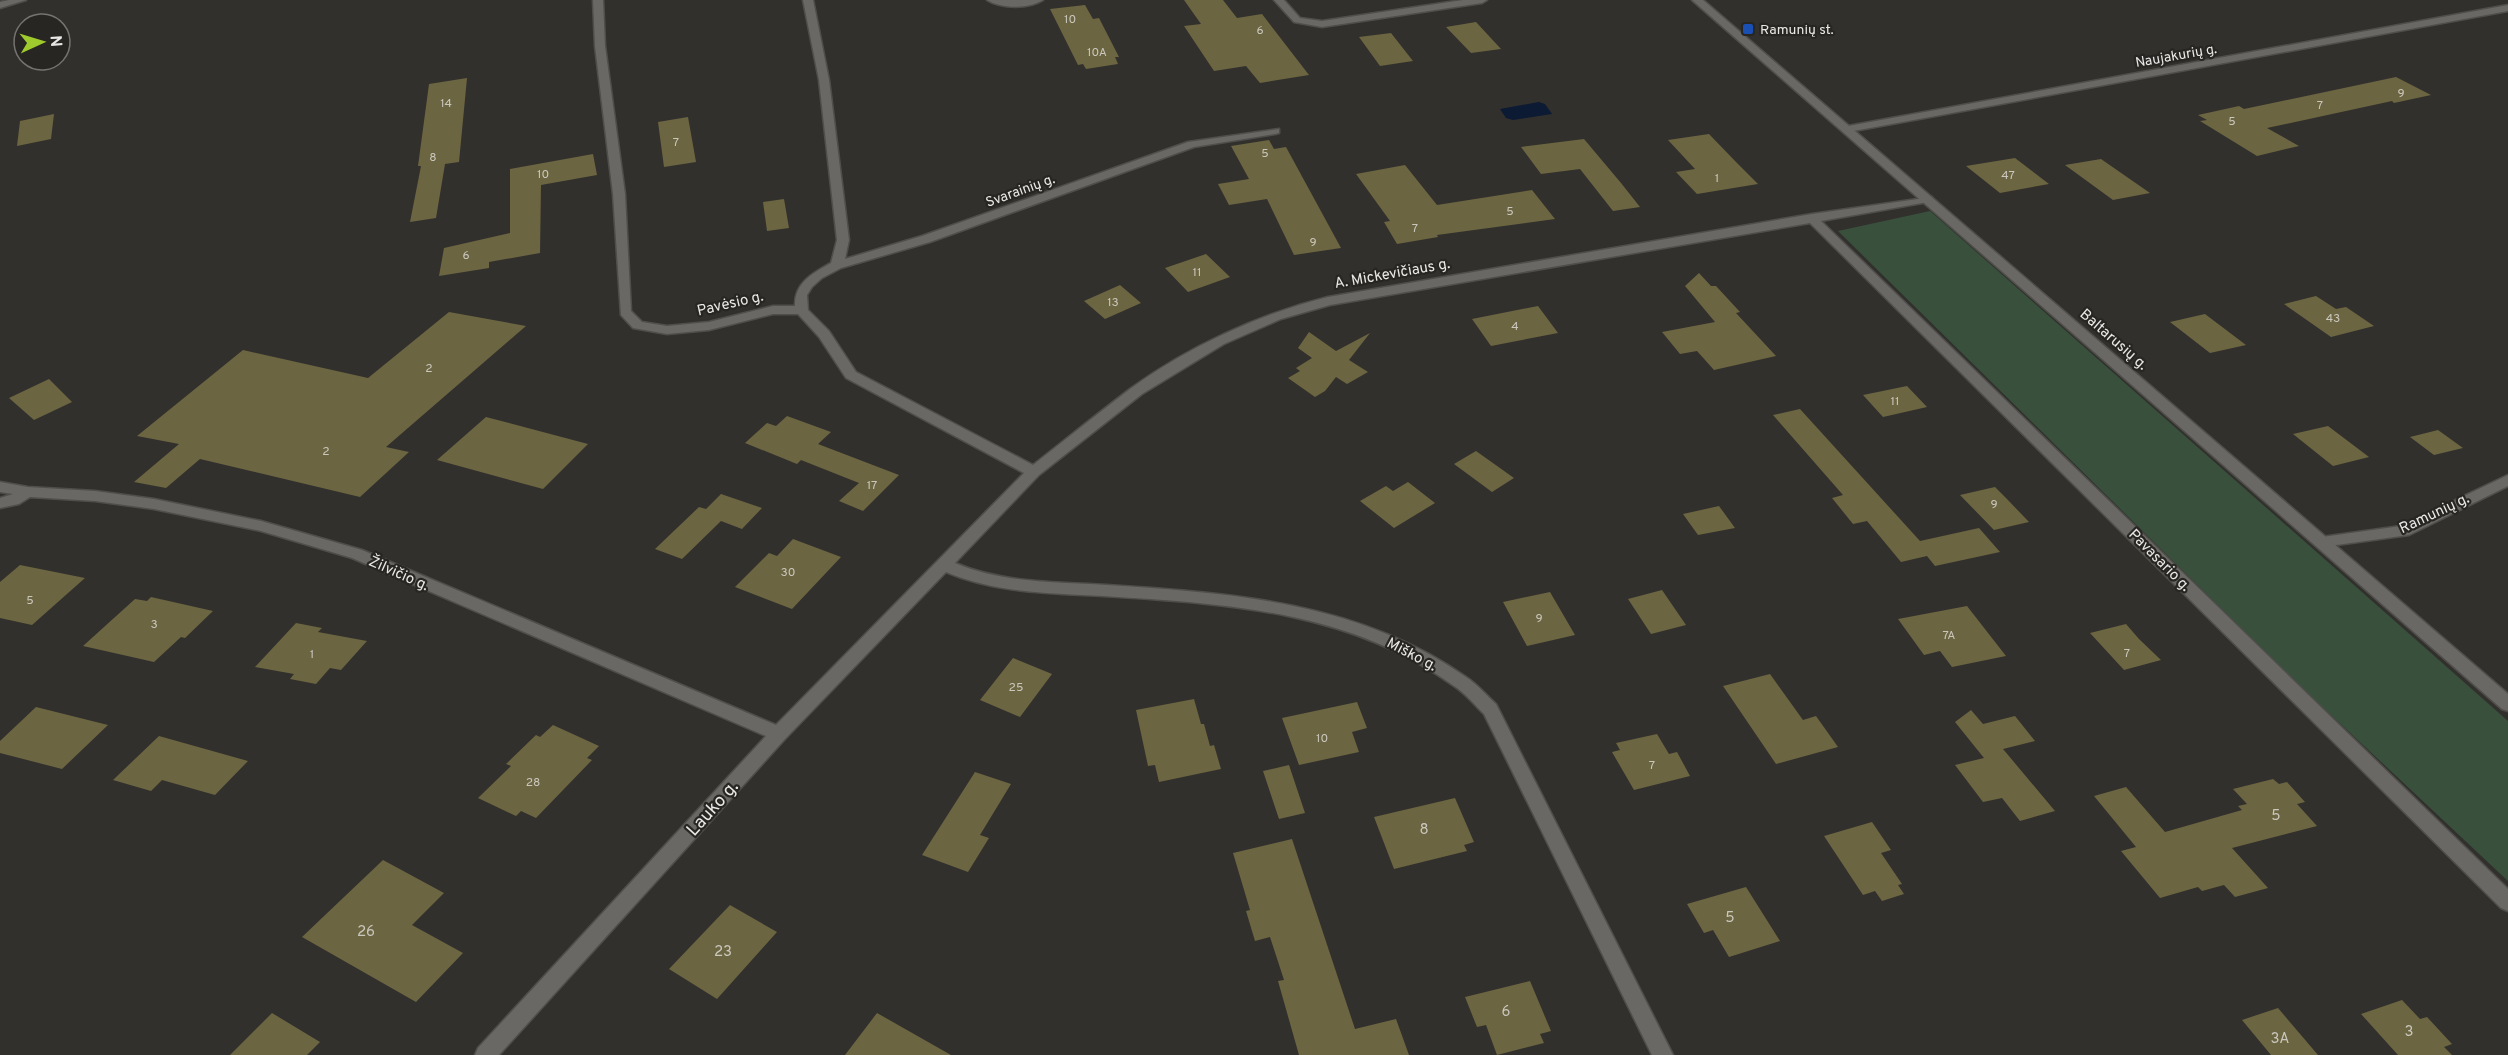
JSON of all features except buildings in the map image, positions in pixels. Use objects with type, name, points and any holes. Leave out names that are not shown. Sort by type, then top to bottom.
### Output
[{"type":"street","points":[[0,5],[21,0]]},
{"type":"street","name":"Pavėsio g.","points":[[598,0],[600,46],[619,194],[625,312],[638,325],[667,330],[709,326],[773,310],[802,311]]},
{"type":"street","points":[[808,0],[824,80],[843,240],[837,265]]},
{"type":"street","points":[[992,0],[1009,4],[1038,0]]},
{"type":"street","points":[[1278,0],[1297,20],[1322,24],[1482,0]]},
{"type":"street","name":"Baltarusių g.","points":[[1697,0],[2508,704]]},
{"type":"street","name":"Naujakurių g.","points":[[1848,129],[2508,9]]},
{"type":"street","name":"Svarainių g.","points":[[802,311],[801,295],[807,285],[818,275],[837,265],[926,239],[1192,144],[1275,131]]},
{"type":"street","name":"A. Mickevičiaus g.","points":[[942,564],[1034,472],[1137,392],[1219,341],[1276,316],[1328,301],[1399,288],[1928,199]]},
{"type":"street","name":"Pavasario g.","points":[[1812,218],[2508,902]]},
{"type":"street","points":[[802,311],[824,334],[851,375],[1034,472]]},
{"type":"street","name":"Ramunių g.","points":[[2322,542],[2404,531],[2508,480]]},
{"type":"street","points":[[0,487],[28,492]]},
{"type":"street","name":"Žilvičio g.","points":[[0,503],[14,500],[28,492],[95,496],[154,504],[261,526],[357,554],[779,734]]},
{"type":"street","name":"Lauko g.","points":[[485,1055],[779,734],[942,564]]},
{"type":"street","name":"Miško g.","points":[[942,564],[963,574],[1001,584],[1202,597],[1283,606],[1338,621],[1402,646],[1459,681],[1490,709],[1663,1055]]},
{"type":"green space","points":[[1930,211],[2508,721],[2508,881],[2299,685],[1838,231]]},
{"type":"water","points":[[1539,102],[1545,104],[1552,114],[1513,120],[1506,118],[1500,109]]},
{"type":"place","name":"Ramunių st.","points":[[1748,29]]}]
